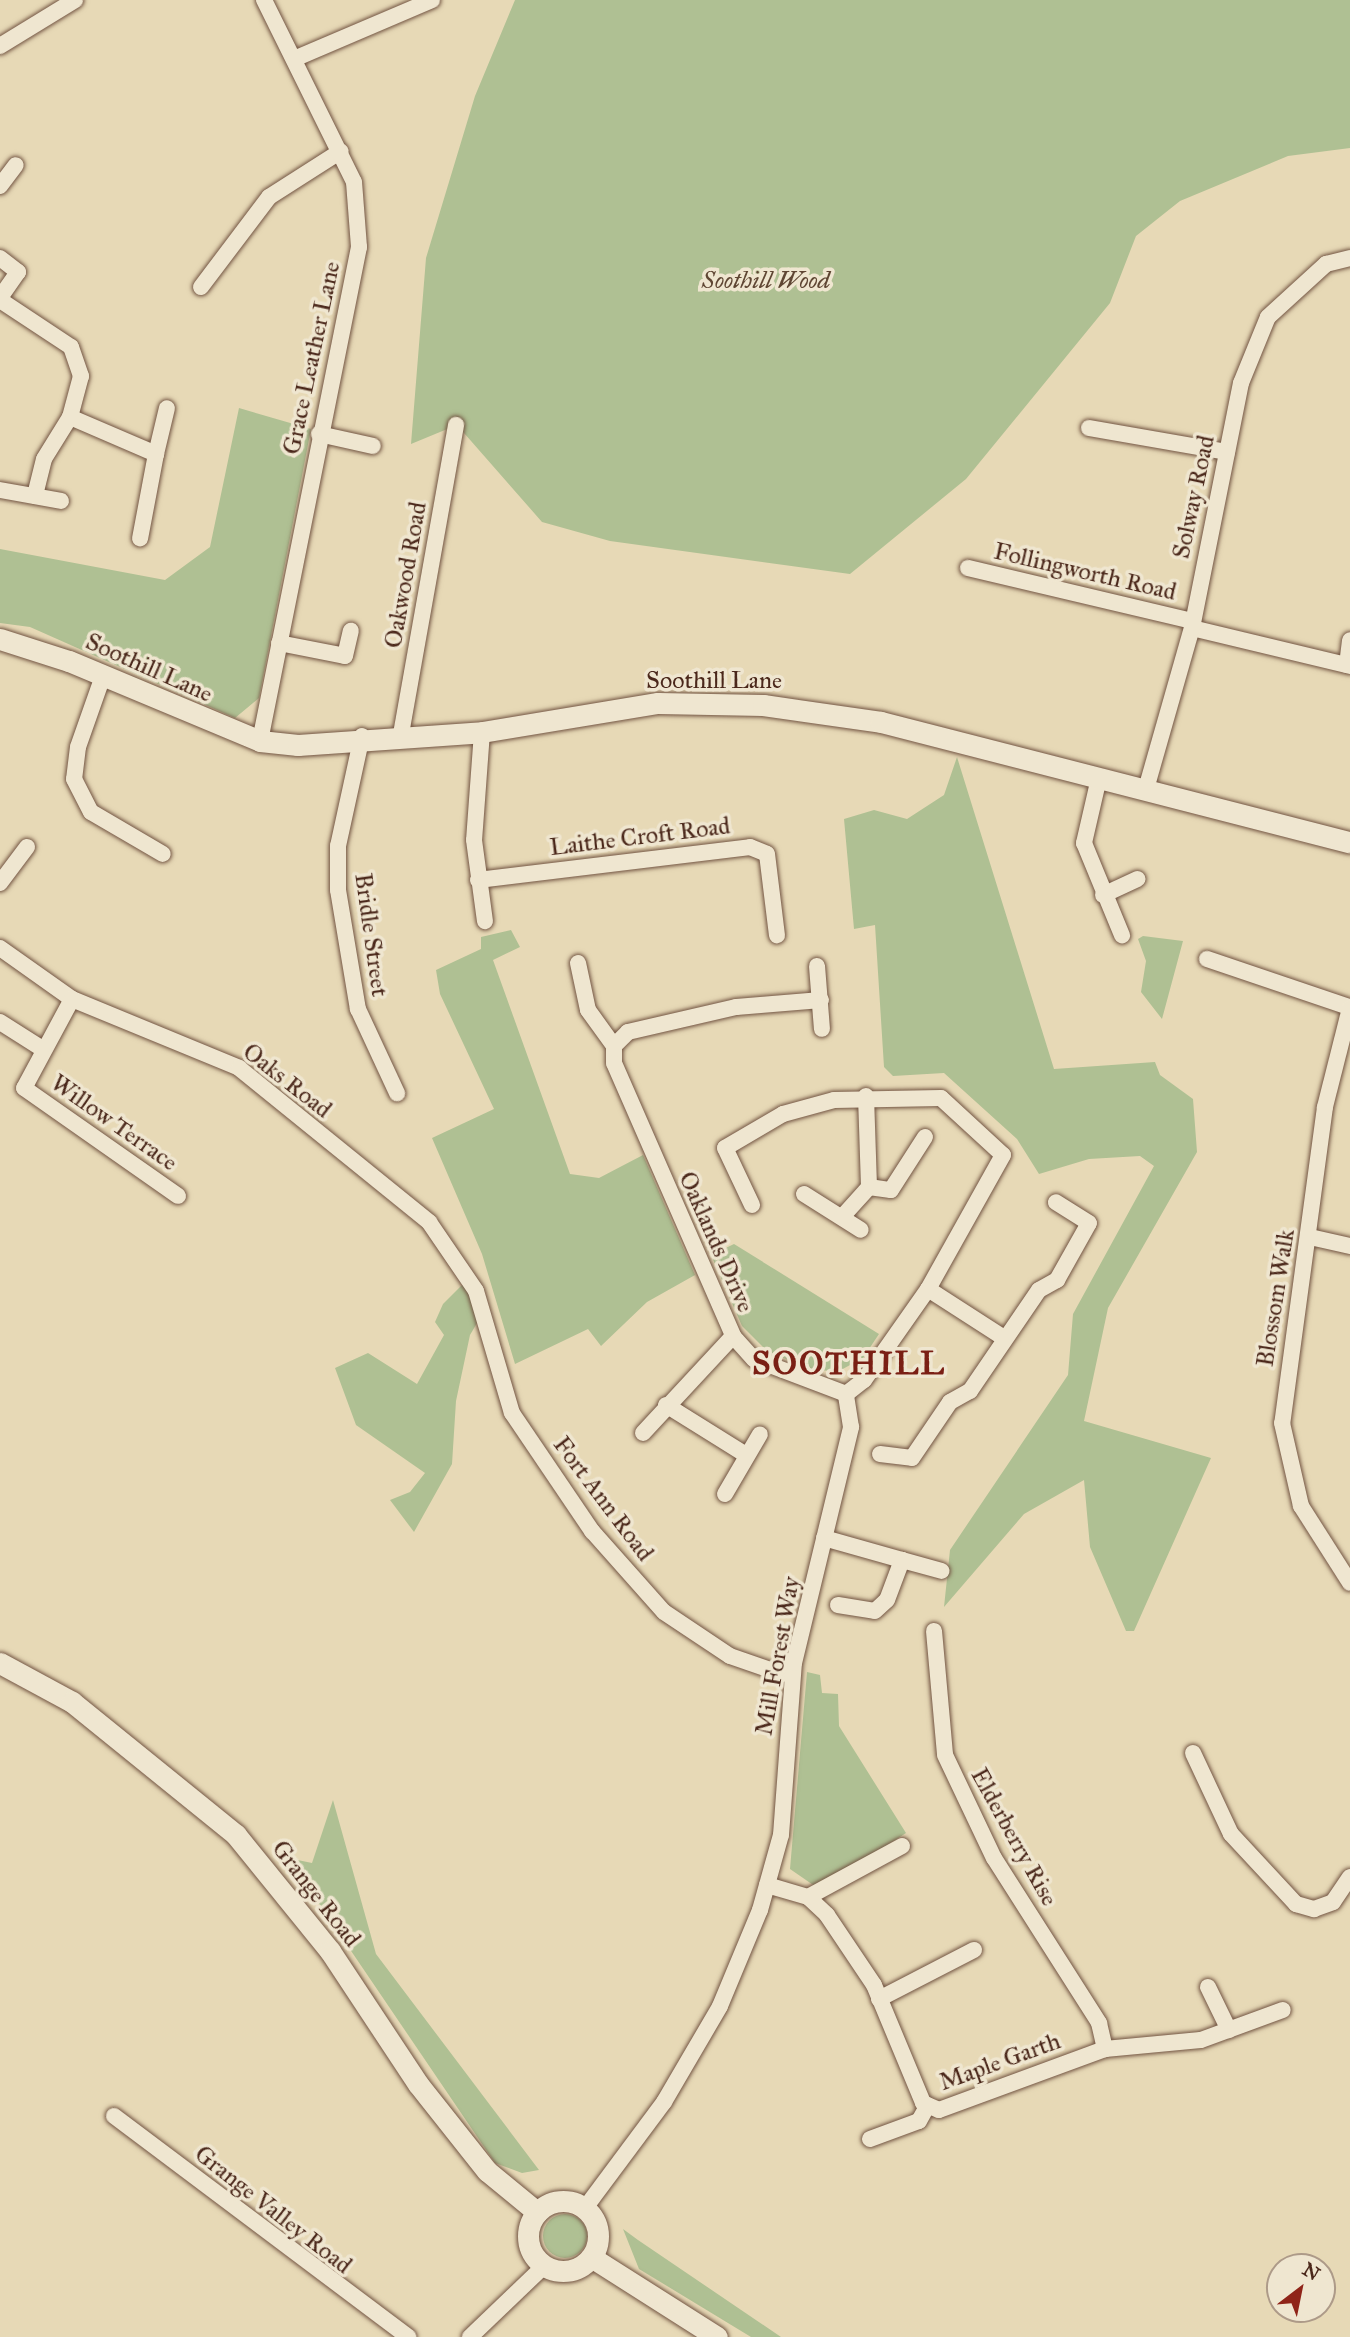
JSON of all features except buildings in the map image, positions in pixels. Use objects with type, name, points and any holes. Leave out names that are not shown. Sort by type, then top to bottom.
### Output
[{"type":"main road","name":"Soothill Lane","points":[[0,639],[103,676],[260,741],[298,745],[362,736],[482,732],[658,703],[763,705],[881,723],[1350,842]]},
{"type":"main road","name":"Grange Road","points":[[0,1663],[72,1702],[236,1835],[330,1951],[418,2084],[487,2171],[537,2212]]},
{"type":"main road","points":[[566,2201],[585,2208],[598,2234],[592,2257],[575,2269],[544,2266],[527,2238],[537,2212],[566,2201]]},
{"type":"main road","points":[[592,2257],[717,2337]]},
{"type":"street","points":[[0,47],[75,0]]},
{"type":"street","name":"Grace Leather Lane","points":[[260,741],[319,434],[359,247],[354,182],[264,0]]},
{"type":"street","points":[[294,59],[432,0]]},
{"type":"street","points":[[201,287],[269,197],[341,151]]},
{"type":"street","points":[[0,187],[16,165]]},
{"type":"street","points":[[0,258],[18,271],[0,299],[71,347],[80,376],[70,417],[44,459],[35,496]]},
{"type":"street","name":"Solway Road","points":[[1146,789],[1192,624],[1241,383],[1268,317],[1326,264],[1350,258]]},
{"type":"street","points":[[140,539],[167,408]]},
{"type":"street","points":[[70,417],[156,454]]},
{"type":"street","name":"Oakwood Road","points":[[401,734],[456,425]]},
{"type":"street","points":[[1089,428],[1227,452]]},
{"type":"street","points":[[319,434],[373,446]]},
{"type":"street","points":[[0,490],[61,501]]},
{"type":"street","name":"Follingworth Road","points":[[968,568],[1348,665]]},
{"type":"street","points":[[279,643],[345,656],[351,631]]},
{"type":"street","points":[[1348,665],[1350,640]]},
{"type":"street","points":[[103,676],[78,747],[74,779],[91,812],[163,853]]},
{"type":"street","points":[[482,732],[478,880],[485,921]]},
{"type":"street","name":"Bridle Street","points":[[362,736],[338,846],[338,890],[358,1009],[397,1093]]},
{"type":"street","points":[[1099,778],[1084,843],[1103,894],[1122,934]]},
{"type":"street","points":[[0,883],[27,847]]},
{"type":"street","name":"Laithe Croft Road","points":[[478,880],[750,847],[767,854],[777,935]]},
{"type":"street","points":[[1103,894],[1138,879]]},
{"type":"street","name":"Oaks Road","points":[[0,948],[72,999],[239,1068],[429,1222],[472,1281]]},
{"type":"street","name":"Blossom Walk","points":[[1207,959],[1349,1007],[1325,1107],[1310,1237],[1286,1363],[1285,1446],[1301,1506],[1350,1583]]},
{"type":"street","name":"Oaklands Drive","points":[[578,962],[588,1010],[614,1046],[614,1063],[733,1336],[754,1359],[846,1394]]},
{"type":"street","points":[[817,966],[822,1029]]},
{"type":"street","points":[[0,1022],[41,1048],[72,999]]},
{"type":"street","points":[[614,1046],[628,1032],[663,1021],[821,1000]]},
{"type":"street","name":"Willow Terrace","points":[[41,1048],[24,1088],[178,1196]]},
{"type":"street","points":[[842,1217],[869,1187],[866,1096]]},
{"type":"street","points":[[752,1205],[725,1148],[783,1114],[866,1096],[941,1098],[1003,1155],[928,1289],[864,1380],[846,1394]]},
{"type":"street","points":[[869,1187],[891,1190],[925,1137]]},
{"type":"street","points":[[804,1194],[861,1230]]},
{"type":"street","points":[[880,1454],[912,1458],[950,1402],[970,1391],[1039,1290],[1057,1280],[1089,1223],[1056,1202]]},
{"type":"street","points":[[1310,1237],[1350,1246]]},
{"type":"street","name":"Fort Ann Road","points":[[472,1281],[512,1413],[592,1531],[664,1612],[730,1656],[782,1674]]},
{"type":"street","points":[[928,1289],[1004,1338]]},
{"type":"street","points":[[643,1433],[666,1405],[733,1336]]},
{"type":"street","name":"Mill Forest Way","points":[[585,2208],[664,2102],[720,2006],[767,1885],[781,1835],[792,1676],[850,1427],[846,1394]]},
{"type":"street","points":[[666,1405],[746,1455]]},
{"type":"street","points":[[725,1494],[760,1434]]},
{"type":"street","points":[[824,1538],[942,1571]]},
{"type":"street","points":[[838,1605],[875,1611],[887,1600],[902,1560]]},
{"type":"street","name":"Elderberry Rise","points":[[934,1631],[945,1755],[993,1858],[1099,2023],[1105,2049]]},
{"type":"street","points":[[1193,1753],[1231,1834],[1296,1904],[1314,1909],[1333,1902],[1350,1877]]},
{"type":"street","points":[[767,1885],[808,1897],[902,1846]]},
{"type":"street","name":"Maple Garth","points":[[808,1897],[827,1915],[879,1999],[928,2105],[939,2110],[1105,2049],[1201,2040],[1283,2010]]},
{"type":"street","points":[[879,1999],[974,1950]]},
{"type":"street","points":[[1208,1987],[1228,2030]]},
{"type":"street","points":[[870,2139],[919,2121],[928,2105]]},
{"type":"street","name":"Grange Valley Road","points":[[114,2116],[408,2337]]},
{"type":"street","points":[[470,2337],[544,2266]]},
{"type":"green space","name":"Soothill Wood","points":[[515,0],[1350,0],[1350,148],[1288,156],[1180,201],[1136,236],[1110,303],[966,479],[850,574],[610,541],[542,522],[457,425],[411,444],[426,258],[475,96]]},
{"type":"green space","points":[[239,408],[311,429],[259,698],[235,718],[30,627],[0,623],[0,549],[165,580],[210,547]]},
{"type":"green space","points":[[957,757],[1054,1069],[1155,1062],[1160,1075],[1193,1099],[1197,1152],[1108,1308],[1084,1421],[1211,1458],[1134,1631],[1126,1631],[1090,1547],[1084,1480],[1024,1514],[944,1607],[950,1550],[1068,1375],[1073,1314],[1154,1166],[1140,1156],[1089,1159],[1039,1174],[1017,1139],[944,1073],[893,1076],[884,1067],[875,925],[854,929],[844,819],[874,810],[907,819],[944,795]]},
{"type":"green space","points":[[511,930],[520,947],[493,960],[570,1174],[599,1178],[643,1155],[695,1275],[647,1302],[601,1346],[588,1329],[515,1364],[482,1254],[432,1138],[494,1109],[440,994],[436,970],[481,949],[481,937]]},
{"type":"green space","points":[[1143,936],[1183,941],[1162,1019],[1141,992],[1146,961],[1138,939]]},
{"type":"green space","points":[[734,1244],[879,1334],[863,1358],[839,1371],[810,1370],[766,1350],[742,1326],[711,1255]]},
{"type":"green space","points":[[464,1283],[480,1318],[470,1335],[456,1401],[452,1464],[414,1532],[390,1500],[410,1492],[425,1473],[356,1425],[335,1368],[368,1353],[417,1384],[444,1335],[435,1322],[443,1304]]},
{"type":"green space","points":[[807,1672],[820,1675],[822,1693],[838,1694],[839,1726],[906,1833],[819,1889],[790,1869]]},
{"type":"green space","points":[[333,1800],[376,1954],[539,2170],[522,2173],[495,2163],[288,1858],[312,1863]]},
{"type":"green space","points":[[565,2214],[581,2220],[587,2236],[581,2252],[565,2258],[549,2252],[543,2236],[549,2220]]},
{"type":"green space","points":[[623,2229],[781,2337],[751,2337],[639,2269]]},
{"type":"district","name":"SOOTHILL","points":[[849,1364]]}]
